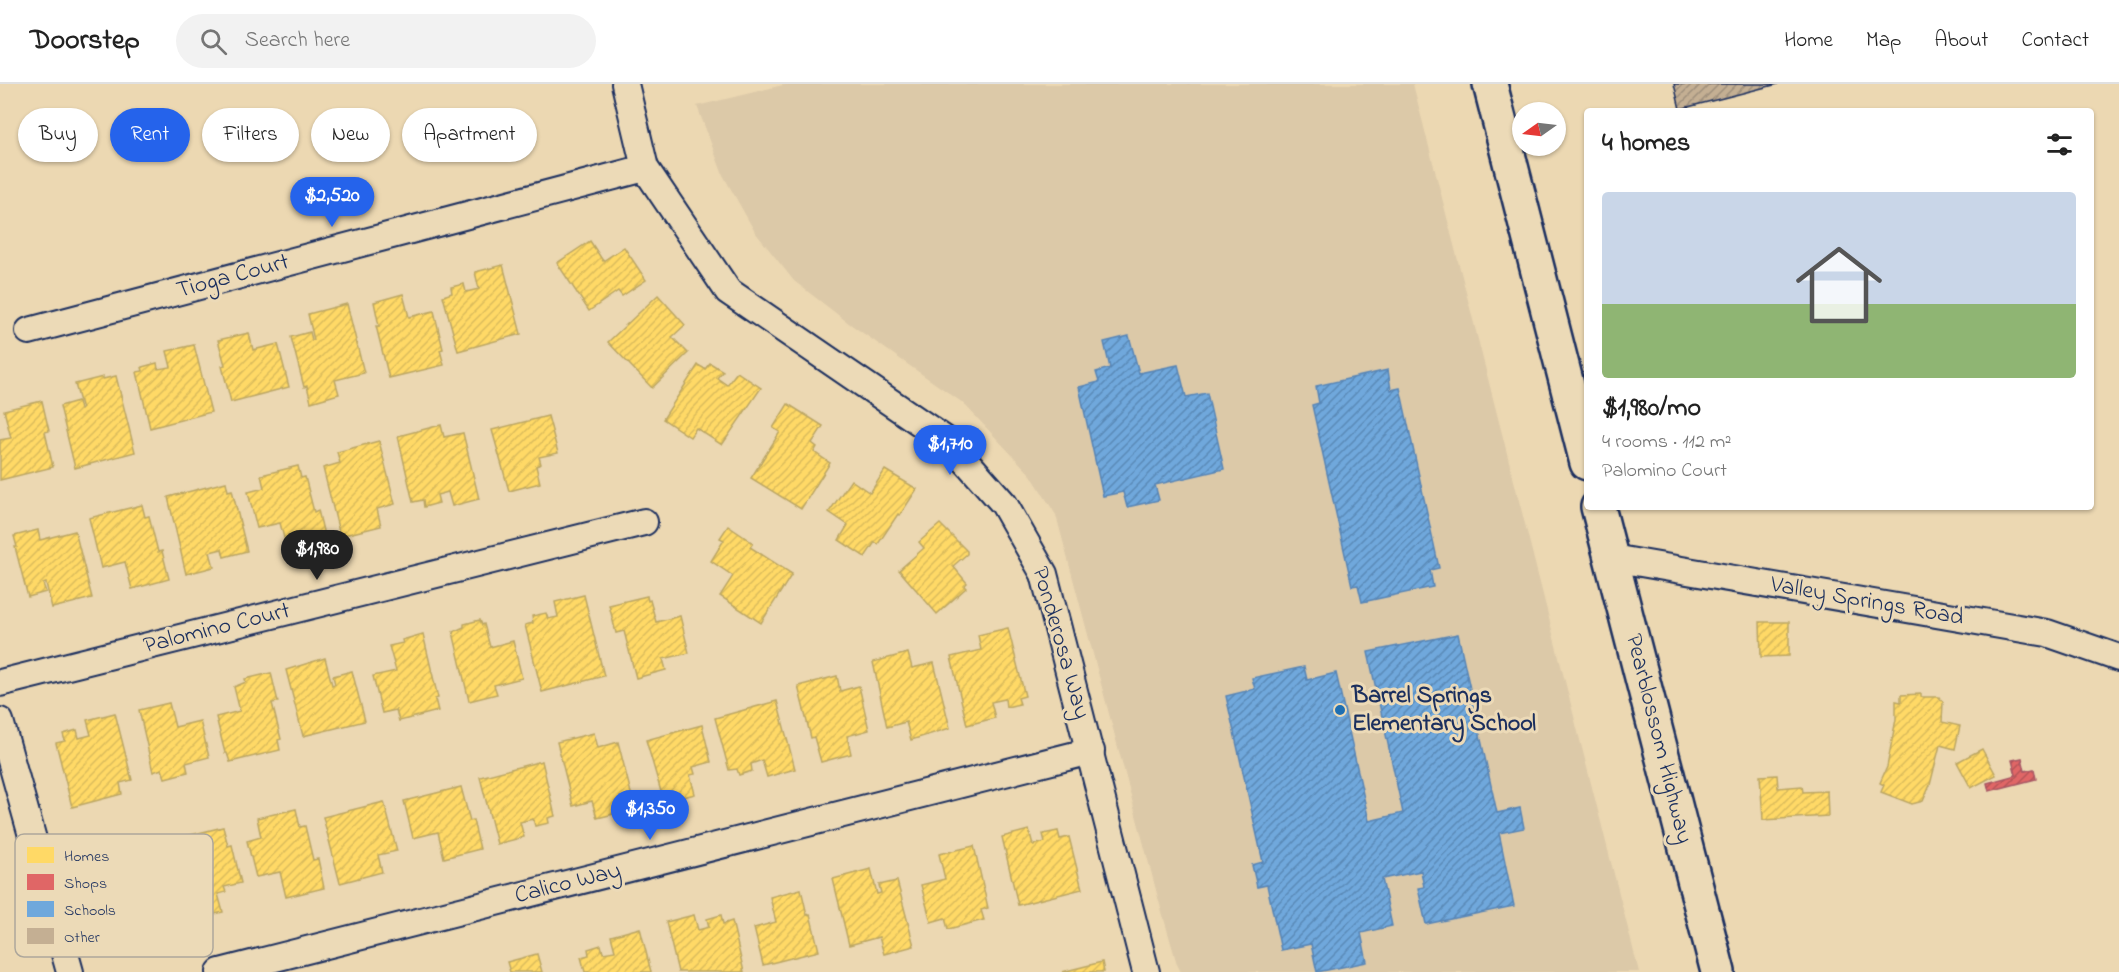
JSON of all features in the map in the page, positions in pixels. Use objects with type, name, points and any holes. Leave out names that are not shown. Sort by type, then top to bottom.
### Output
[{"type":"main road","points":[[1490,84],[1584,451]]},
{"type":"main road","name":"Pearblossom Highway","points":[[1599,510],[1718,972]]},
{"type":"street","name":"Ponderosa Way","points":[[625,84],[645,168],[728,291],[950,443],[1005,504],[1044,574],[1146,972]]},
{"type":"street","name":"Tioga Court","points":[[29,331],[645,168]]},
{"type":"street","name":"Palomino Court","points":[[0,683],[644,522]]},
{"type":"street","name":"Valley Springs Road","points":[[1612,558],[2047,633],[2119,658]]},
{"type":"street","points":[[0,721],[32,834]]},
{"type":"street","name":"Calico Way","points":[[220,972],[272,966],[1091,752]]},
{"type":"street","points":[[66,957],[70,972]]},
{"type":"shaded area","name":"Barrel Springs Elementary School","points":[[787,84],[1413,84],[1639,972],[1181,972],[1160,905],[1056,515],[1031,475],[963,403],[850,324],[794,281],[755,232],[723,175],[697,106]]},
{"type":"building: Homes","points":[[590,241],[603,261],[624,247],[646,280],[622,296],[618,291],[589,311],[557,263]]},
{"type":"building: Homes","points":[[503,265],[521,334],[458,351],[443,296],[452,293],[451,287],[464,284],[466,292],[479,289],[475,272]]},
{"type":"building: Homes","points":[[403,294],[409,317],[434,311],[443,349],[440,350],[444,365],[389,378],[376,326],[379,326],[374,302]]},
{"type":"building: Homes","points":[[658,295],[685,325],[672,337],[688,353],[652,388],[608,342]]},
{"type":"building: Homes","points":[[347,304],[364,373],[335,380],[339,394],[311,402],[307,386],[304,387],[291,337],[310,332],[314,340],[308,314]]},
{"type":"building: Homes","points":[[249,333],[253,350],[278,344],[289,387],[231,402],[218,340]]},
{"type":"building: Homes","points":[[194,345],[211,412],[150,428],[137,372],[143,371],[142,367],[157,363],[158,369],[171,367],[167,351]]},
{"type":"building: Homes","points":[[710,363],[723,371],[717,378],[727,385],[737,372],[761,388],[722,445],[696,428],[690,437],[663,419],[698,365],[705,369]]},
{"type":"building: Homes","points":[[116,376],[135,452],[75,468],[60,406],[78,401],[80,410],[82,409],[75,384]]},
{"type":"building: Homes","points":[[42,401],[49,431],[45,432],[53,467],[0,480],[0,440],[11,438],[4,410]]},
{"type":"building: Homes","points":[[788,404],[823,426],[812,443],[817,447],[814,452],[830,463],[801,509],[751,478],[780,432],[773,428]]},
{"type":"building: Homes","points":[[548,416],[558,453],[539,457],[541,464],[536,466],[540,483],[509,491],[492,430]]},
{"type":"building: Homes","points":[[441,425],[444,437],[463,433],[479,499],[452,506],[448,492],[437,495],[439,503],[424,507],[423,500],[413,502],[398,436]]},
{"type":"building: Homes","points":[[379,441],[395,504],[377,509],[381,526],[340,536],[323,468],[340,463],[337,452]]},
{"type":"building: Homes","points":[[298,466],[301,478],[305,477],[314,512],[318,510],[325,539],[287,549],[280,523],[257,528],[248,492],[264,488],[261,475]]},
{"type":"building: Homes","points":[[885,470],[917,489],[878,544],[875,542],[865,557],[839,540],[848,525],[829,512],[851,480],[870,493]]},
{"type":"building: Homes","points":[[226,482],[228,491],[232,490],[247,551],[224,557],[222,549],[210,552],[214,567],[186,574],[168,497]]},
{"type":"building: Homes","points":[[142,505],[145,517],[149,516],[158,552],[162,551],[169,579],[132,589],[125,562],[101,568],[89,518]]},
{"type":"building: Homes","points":[[940,524],[967,551],[967,554],[953,566],[967,583],[964,586],[966,588],[937,614],[899,570],[924,548],[919,542]]},
{"type":"building: Homes","points":[[728,526],[753,543],[750,547],[792,574],[761,623],[720,596],[733,576],[711,561],[724,540],[720,538]]},
{"type":"building: Homes","points":[[38,530],[40,540],[75,531],[92,598],[52,608],[46,583],[43,584],[46,592],[28,597],[14,536]]},
{"type":"building: Homes","points":[[584,595],[604,676],[542,692],[525,625],[533,623],[532,616],[546,613],[548,619],[558,617],[555,602]]},
{"type":"building: Homes","points":[[647,596],[656,622],[680,616],[689,653],[663,659],[666,670],[636,678],[624,631],[616,633],[609,605]]},
{"type":"building: Homes","points":[[480,620],[482,625],[484,624],[490,647],[513,641],[522,678],[494,685],[497,694],[469,701],[453,632],[464,627],[464,624]]},
{"type":"building: Homes","points":[[1760,622],[1789,622],[1789,656],[1761,657]]},
{"type":"building: Homes","points":[[1008,628],[1025,696],[1018,698],[1020,704],[1006,707],[1005,699],[991,702],[995,718],[967,725],[951,657],[981,650],[978,635]]},
{"type":"building: Homes","points":[[423,634],[438,698],[435,699],[438,711],[399,721],[396,710],[382,713],[373,676],[396,671],[389,646],[403,643],[402,640]]},
{"type":"building: Homes","points":[[908,653],[912,668],[934,663],[950,728],[911,740],[906,722],[887,727],[873,662]]},
{"type":"building: Homes","points":[[325,658],[332,685],[335,684],[333,676],[352,671],[365,721],[303,736],[286,670]]},
{"type":"building: Homes","points":[[271,673],[278,702],[272,703],[281,739],[278,740],[280,750],[230,762],[225,753],[216,717],[240,711],[234,687],[246,682],[245,679]]},
{"type":"building: Homes","points":[[837,676],[840,691],[859,686],[869,730],[847,736],[851,754],[821,762],[814,737],[811,738],[798,686]]},
{"type":"building: Homes","points":[[1921,694],[1921,697],[1939,697],[1943,702],[1942,722],[1960,726],[1955,749],[1940,745],[1930,785],[1923,801],[1912,804],[1881,792],[1884,785],[1880,783],[1887,767],[1896,719],[1896,701],[1901,702],[1901,695]]},
{"type":"building: Homes","points":[[777,701],[795,769],[767,777],[762,760],[751,764],[752,771],[739,775],[737,769],[729,770],[715,718]]},
{"type":"building: Homes","points":[[169,703],[175,727],[200,721],[209,757],[186,763],[188,772],[165,778],[162,769],[153,772],[139,710]]},
{"type":"building: Homes","points":[[115,713],[132,780],[120,783],[122,794],[72,807],[56,743],[65,741],[63,734],[77,730],[79,738],[91,735],[87,720]]},
{"type":"building: Homes","points":[[702,725],[711,762],[693,767],[695,774],[690,775],[695,794],[664,802],[646,740]]},
{"type":"building: Homes","points":[[594,733],[598,748],[618,742],[635,809],[597,818],[592,801],[573,806],[557,742]]},
{"type":"building: Homes","points":[[1982,749],[1996,775],[1971,788],[1957,762]]},
{"type":"building: Homes","points":[[542,761],[555,816],[548,818],[549,823],[535,826],[533,819],[520,822],[524,837],[497,844],[480,777]]},
{"type":"building: Homes","points":[[1777,775],[1778,788],[1802,786],[1803,792],[1827,791],[1828,816],[1763,820],[1760,776]]},
{"type":"building: Homes","points":[[461,787],[470,821],[473,820],[480,849],[444,858],[438,832],[413,838],[404,801]]},
{"type":"building: Homes","points":[[384,802],[397,851],[378,855],[382,872],[340,883],[323,817]]},
{"type":"building: Homes","points":[[296,809],[300,827],[305,826],[313,860],[318,859],[324,888],[286,897],[280,872],[256,877],[247,841],[261,837],[257,818]]},
{"type":"building: Homes","points":[[223,827],[228,846],[232,845],[241,883],[224,887],[226,892],[218,894],[223,912],[213,914],[213,834],[194,834]]},
{"type":"building: Homes","points":[[1029,830],[1033,845],[1045,842],[1043,834],[1058,831],[1060,839],[1069,837],[1082,889],[1018,905],[1002,837]]},
{"type":"building: Homes","points":[[974,846],[988,908],[981,910],[984,920],[948,929],[945,918],[931,922],[921,885],[945,879],[939,854]]},
{"type":"building: Homes","points":[[871,869],[877,894],[881,893],[879,885],[897,881],[914,946],[884,954],[879,937],[849,945],[833,879]]},
{"type":"building: Homes","points":[[801,889],[819,951],[763,965],[754,928],[776,922],[770,897]]},
{"type":"building: Homes","points":[[694,915],[698,930],[709,927],[707,919],[721,915],[723,924],[732,921],[744,972],[678,972],[666,922]]},
{"type":"building: Homes","points":[[640,928],[651,972],[585,972],[581,957],[589,955],[588,949],[601,945],[603,953],[615,951],[611,936]]},
{"type":"building: Homes","points":[[537,954],[542,972],[510,972],[507,962]]},
{"type":"building: Homes","points":[[1102,962],[1104,972],[1062,972]]},
{"type":"building: Shops","points":[[2022,758],[2025,771],[2034,769],[2036,779],[1989,791],[1987,783],[2016,775],[2012,760]]},
{"type":"building: Schools","points":[[1129,336],[1139,373],[1178,365],[1186,397],[1207,393],[1224,469],[1155,485],[1159,500],[1127,507],[1123,492],[1103,496],[1079,387],[1099,382],[1096,372],[1110,368],[1104,342]]},
{"type":"building: Schools","points":[[1388,370],[1391,390],[1400,388],[1439,568],[1430,570],[1433,587],[1362,602],[1358,585],[1352,586],[1312,405],[1319,403],[1316,386]]},
{"type":"building: Schools","points":[[1458,634],[1497,813],[1520,808],[1524,828],[1499,833],[1514,906],[1426,924],[1418,888],[1424,887],[1421,871],[1382,879],[1392,926],[1361,933],[1367,962],[1317,972],[1311,944],[1281,950],[1267,885],[1257,887],[1252,865],[1263,862],[1226,696],[1255,689],[1252,678],[1304,667],[1307,680],[1336,673],[1369,821],[1403,813],[1368,652]]},
{"type":"building: Other","points":[[1674,84],[1778,84],[1684,108],[1680,108]]},
{"type":"place","name":"Barrel Springs Elementary School","points":[[1340,710]]}]
